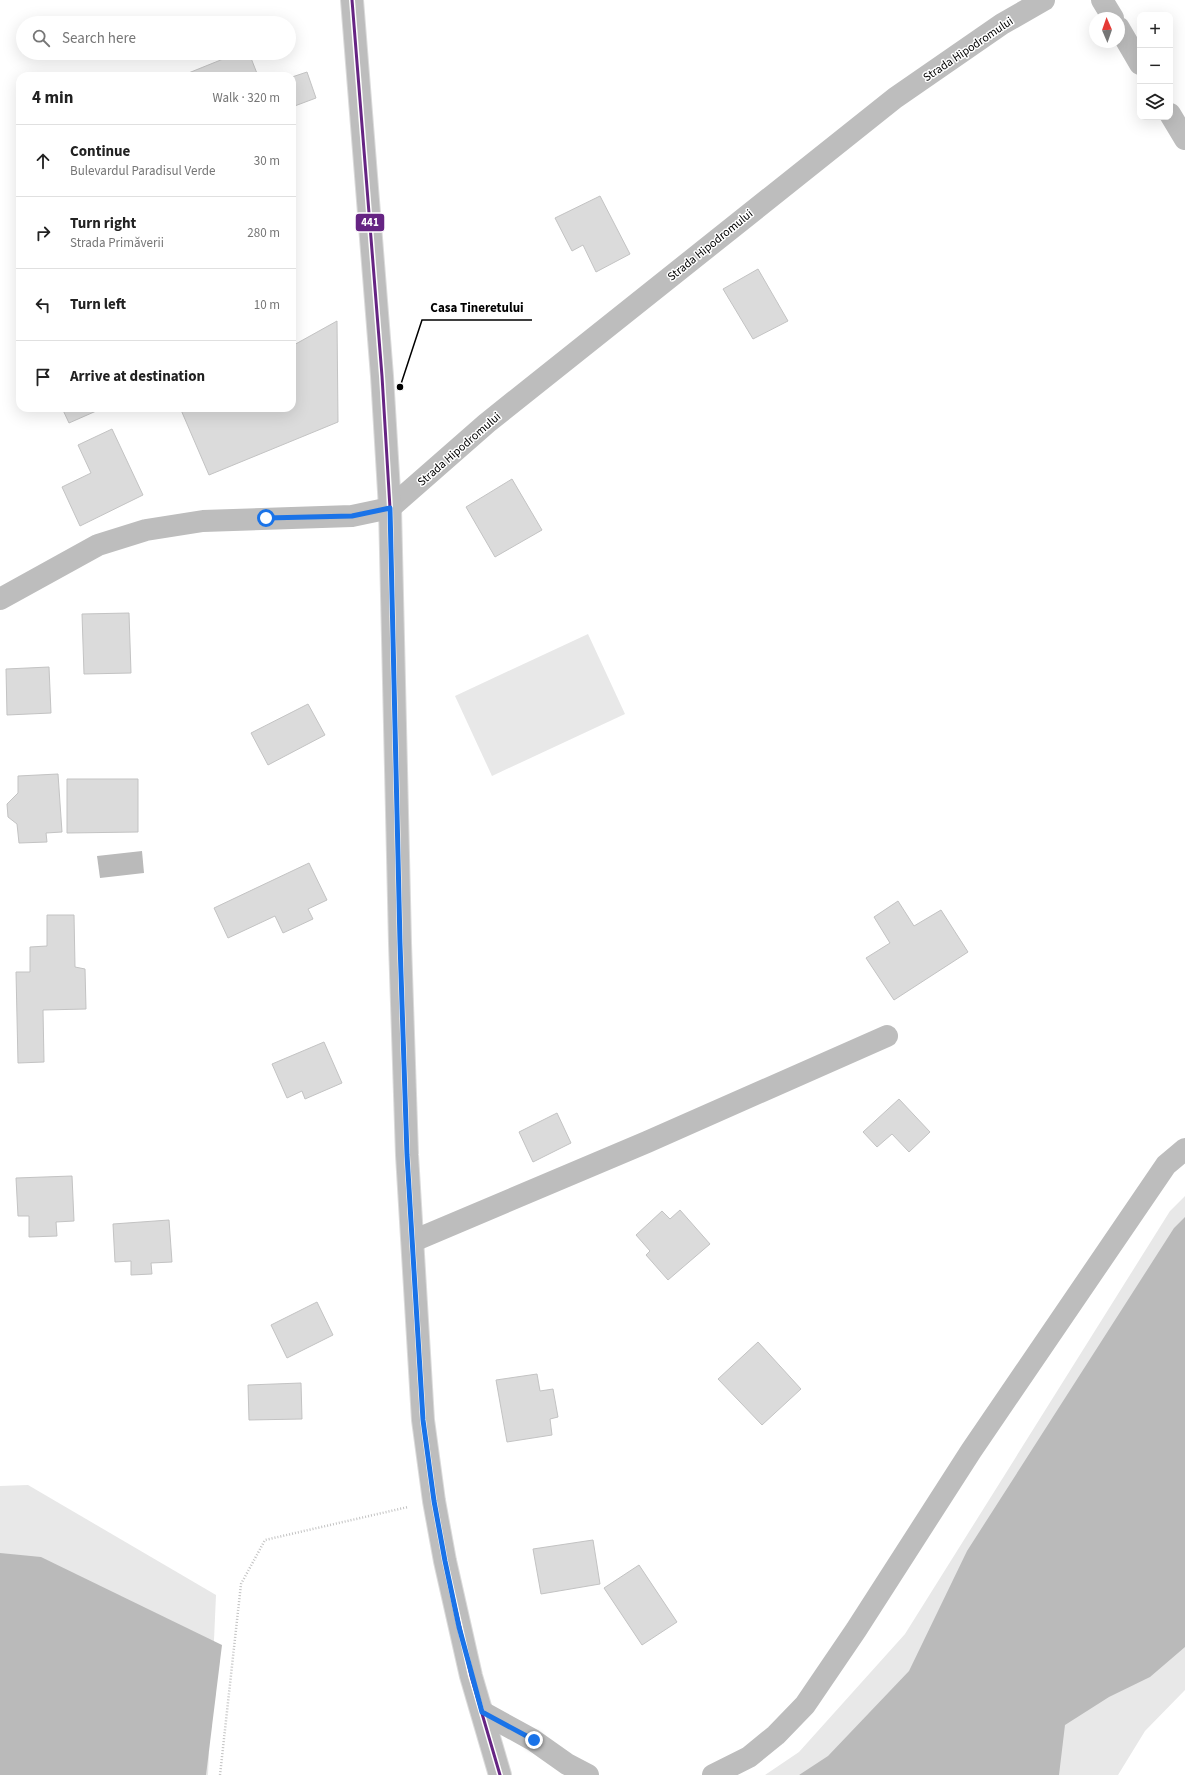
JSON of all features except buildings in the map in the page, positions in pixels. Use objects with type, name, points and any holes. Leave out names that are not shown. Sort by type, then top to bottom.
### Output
[{"type":"street","points":[[352,0],[382,376],[390,508],[400,943],[407,1155],[423,1420],[434,1501],[459,1627],[500,1775]]},
{"type":"street","name":"Strada Hipodromului","points":[[390,508],[487,423],[896,98],[1002,24],[1044,0]]},
{"type":"street","points":[[1102,0],[1109,12]]},
{"type":"street","points":[[1125,38],[1137,59]]},
{"type":"street","points":[[1173,119],[1185,139]]},
{"type":"street","points":[[0,599],[98,545],[146,530],[203,521],[352,516],[390,508]]},
{"type":"street","points":[[413,1241],[647,1142],[887,1036]]},
{"type":"street","points":[[713,1775],[749,1758],[776,1735],[805,1705],[856,1630],[972,1451],[1166,1165],[1185,1149]]},
{"type":"street","points":[[482,1712],[527,1736],[567,1764],[588,1775]]},
{"type":"path","points":[[220,1775],[241,1584],[265,1540],[434,1501]]},
{"type":"shaded area","points":[[588,634],[625,714],[492,776],[455,696]]},
{"type":"shaded area","points":[[142,851],[144,873],[100,878],[97,856]]},
{"type":"shaded area","points":[[1185,1196],[1185,1690],[1145,1731],[1118,1775],[765,1775],[799,1752],[905,1634],[1170,1211]]},
{"type":"shaded area","points":[[1185,1217],[1185,1647],[1150,1677],[1109,1697],[1065,1725],[1059,1775],[799,1775],[828,1756],[909,1671],[967,1551],[1174,1228]]},
{"type":"shaded area","points":[[28,1485],[216,1595],[208,1775],[0,1775],[0,1486]]},
{"type":"shaded area","points":[[0,1553],[41,1557],[222,1645],[206,1775],[0,1775]]},
{"type":"transit line","name":"441","points":[[352,0],[382,376],[390,508],[400,943],[407,1155],[423,1420],[434,1501],[445,1561],[471,1676],[500,1775]]},
{"type":"place","name":"Casa Tineretului","points":[[400,387]]},
{"type":"route","points":[[266,518],[352,516],[390,508],[400,943],[407,1155],[423,1420],[434,1501],[445,1561],[471,1676],[482,1712],[534,1740]]}]
